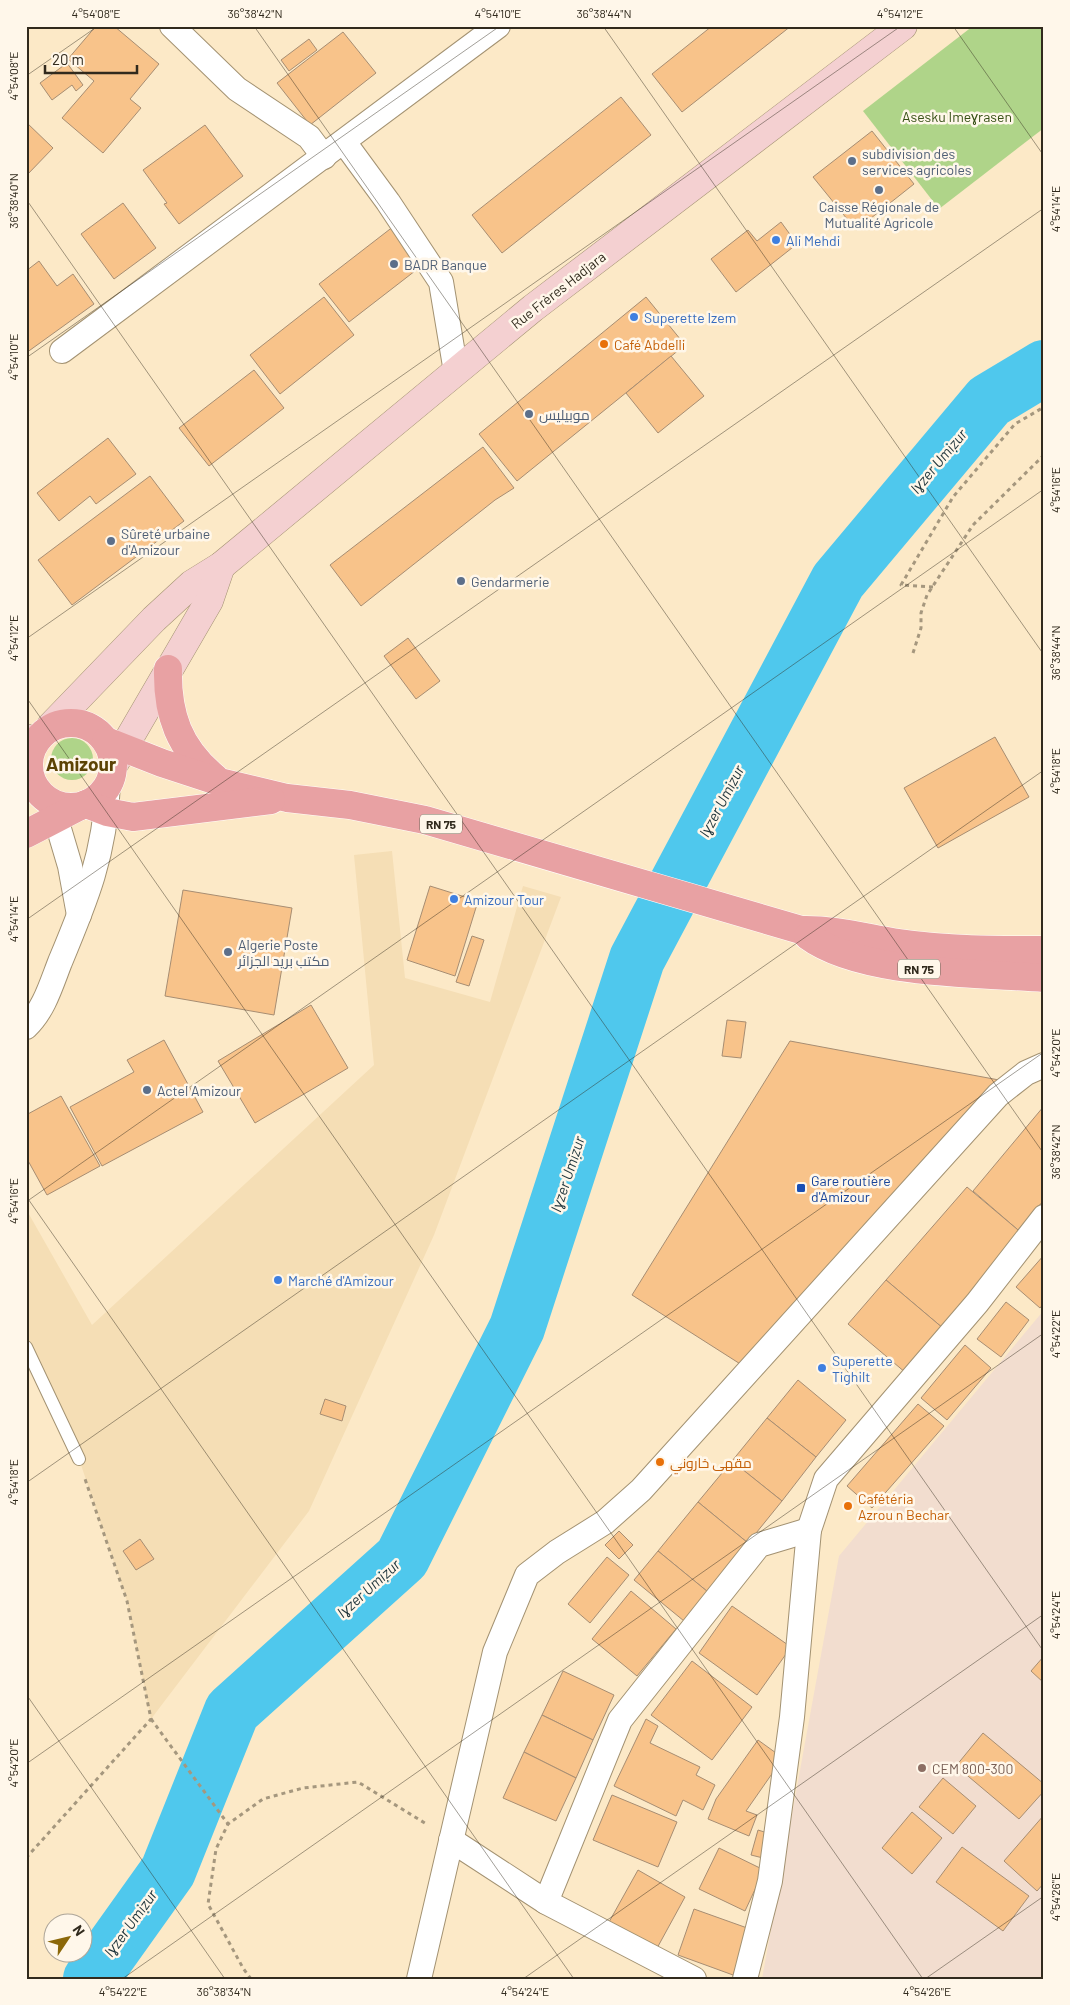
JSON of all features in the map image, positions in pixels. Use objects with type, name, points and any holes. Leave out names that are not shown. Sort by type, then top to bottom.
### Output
[{"type":"main road","name":"Rue Frères Hadjara","points":[[33,745],[154,619],[192,584],[221,566],[533,308],[903,26]]},
{"type":"main road","points":[[26,834],[76,809],[102,793],[113,760],[209,601],[221,566]]},
{"type":"main road","points":[[168,669],[168,691],[171,712],[179,733],[189,752],[203,768],[220,782]]},
{"type":"main road","points":[[76,809],[40,795],[33,784],[28,770],[33,745],[60,724],[80,724],[90,727],[113,760]]},
{"type":"main road","name":"RN 75","points":[[113,760],[287,798],[350,805],[425,820],[801,930],[832,931],[930,947],[974,950],[1044,950]]},
{"type":"main road","name":"RN 75","points":[[76,809],[133,817],[287,798]]},
{"type":"main road","name":"RN 75","points":[[801,930],[826,946],[886,965],[1044,978]]},
{"type":"street","points":[[172,26],[237,89],[309,137],[324,157]]},
{"type":"street","points":[[62,351],[498,26]]},
{"type":"street","points":[[344,142],[388,202],[441,282],[456,372]]},
{"type":"street","points":[[76,809],[70,866],[79,915]]},
{"type":"street","points":[[26,1027],[32,1021],[44,1001],[92,884],[100,852],[76,809]]},
{"type":"street","points":[[420,1979],[495,1652],[527,1576],[557,1552],[605,1522],[641,1490],[998,1095],[1026,1074],[1044,1065]]},
{"type":"street","points":[[744,1979],[770,1881],[792,1717],[809,1530],[826,1478],[977,1303],[1044,1217]]},
{"type":"street","points":[[546,1902],[620,1720],[760,1545],[809,1530]]},
{"type":"street","points":[[452,1840],[546,1902],[694,1979]]},
{"type":"lane","points":[[26,1347],[79,1459]]},
{"type":"path","points":[[933,588],[901,585],[953,497],[1015,424],[1044,407]]},
{"type":"path","points":[[913,652],[921,628],[921,613],[927,595],[973,525],[1044,455]]},
{"type":"path","points":[[79,1459],[127,1601],[152,1719],[228,1824]]},
{"type":"path","points":[[26,1858],[152,1719]]},
{"type":"path","points":[[251,1979],[208,1904],[216,1849],[228,1824],[264,1799],[303,1788],[358,1782],[452,1840]]},
{"type":"shaded area","name":"Marché d'Amizour","points":[[392,851],[405,978],[490,1002],[523,886],[561,897],[434,1235],[309,1511],[151,1719],[127,1601],[79,1459],[26,1347],[26,1209],[92,1325],[374,1065],[354,855]]},
{"type":"shaded area","name":"CEM 800-300","points":[[1044,1310],[1044,1979],[762,1979],[839,1556]]},
{"type":"green space","name":"Asesku Imeɣrasen","points":[[973,26],[1044,26],[1044,128],[939,209],[863,111]]},
{"type":"green space","points":[[76,738],[84,741],[90,747],[93,759],[90,771],[84,777],[68,780],[60,777],[54,771],[51,755],[54,747],[60,741]]},
{"type":"building","points":[[96,26],[114,26],[159,64],[130,99],[141,108],[103,153],[62,118],[94,81],[68,59]]},
{"type":"building","points":[[712,26],[791,26],[682,112],[652,74]]},
{"type":"building","points":[[343,32],[376,73],[310,125],[277,83]]},
{"type":"building","points":[[309,39],[317,50],[289,71],[281,60]]},
{"type":"building","points":[[67,63],[83,85],[76,91],[72,85],[52,100],[40,83]]},
{"type":"building","points":[[621,97],[651,135],[502,253],[472,215]]},
{"type":"building","points":[[26,122],[53,148],[26,176]]},
{"type":"building","points":[[205,125],[243,176],[179,224],[164,204],[167,203],[143,170]]},
{"type":"building","points":[[872,131],[914,184],[856,230],[813,177]]},
{"type":"building","points":[[123,203],[156,248],[114,279],[81,234]]},
{"type":"building","points":[[781,222],[797,244],[736,292],[711,259],[748,230],[757,241]]},
{"type":"building","points":[[394,226],[424,264],[349,322],[319,284]]},
{"type":"building","points":[[39,261],[57,286],[73,274],[94,304],[26,353],[26,271]]},
{"type":"building","points":[[324,297],[354,335],[280,394],[250,355]]},
{"type":"building","points":[[646,297],[685,345],[517,481],[479,434]]},
{"type":"building","points":[[671,356],[704,396],[658,433],[626,393]]},
{"type":"building","points":[[254,370],[284,408],[209,466],[179,428]]},
{"type":"building","points":[[108,438],[136,474],[96,504],[90,496],[59,521],[37,493]]},
{"type":"building","points":[[483,447],[514,488],[495,500],[361,606],[330,565]]},
{"type":"building","name":"Sûreté urbaine d'Amizour","points":[[150,476],[184,521],[72,605],[38,560]]},
{"type":"building","points":[[408,638],[440,681],[416,699],[384,656]]},
{"type":"building","points":[[995,737],[1029,797],[938,848],[904,788]]},
{"type":"building","points":[[430,886],[478,901],[455,976],[407,960]]},
{"type":"building","points":[[183,890],[292,908],[274,1015],[165,996]]},
{"type":"building","points":[[472,936],[484,940],[469,986],[456,982]]},
{"type":"building","points":[[311,1005],[348,1068],[255,1123],[218,1061]]},
{"type":"building","points":[[727,1020],[746,1022],[741,1058],[722,1056]]},
{"type":"building","name":"Actel Amizour","points":[[164,1040],[203,1112],[102,1166],[70,1107],[134,1072],[127,1060]]},
{"type":"building","name":"Gare routière d'Amizour","points":[[790,1041],[999,1080],[745,1367],[632,1295]]},
{"type":"building","points":[[61,1096],[100,1166],[47,1195],[26,1157],[26,1115]]},
{"type":"building","points":[[1044,1106],[1044,1200],[1018,1230],[973,1191]]},
{"type":"building","points":[[967,1187],[1024,1235],[944,1329],[886,1280]]},
{"type":"building","points":[[1044,1255],[1044,1303],[1040,1308],[1016,1287]]},
{"type":"building","points":[[886,1280],[944,1329],[906,1373],[848,1324]]},
{"type":"building","points":[[1006,1302],[1029,1320],[1001,1357],[977,1339]]},
{"type":"building","points":[[965,1345],[991,1368],[947,1420],[921,1398]]},
{"type":"building","points":[[798,1380],[846,1420],[816,1457],[767,1418]]},
{"type":"building","points":[[325,1399],[346,1406],[342,1421],[320,1414]]},
{"type":"building","points":[[918,1404],[944,1426],[872,1508],[847,1486]]},
{"type":"building","points":[[767,1418],[816,1457],[782,1501],[732,1461]]},
{"type":"building","points":[[732,1461],[782,1501],[748,1543],[698,1502]]},
{"type":"building","points":[[698,1502],[748,1543],[708,1592],[658,1551]]},
{"type":"building","points":[[619,1531],[633,1545],[619,1559],[605,1545]]},
{"type":"building","points":[[140,1539],[154,1559],[136,1570],[123,1551]]},
{"type":"building","points":[[658,1551],[708,1592],[684,1621],[634,1580]]},
{"type":"building","points":[[607,1557],[629,1575],[590,1623],[568,1604]]},
{"type":"building","points":[[631,1591],[676,1629],[637,1676],[592,1639]]},
{"type":"building","points":[[732,1606],[791,1647],[757,1695],[699,1653]]},
{"type":"building","points":[[1044,1656],[1044,1683],[1031,1671]]},
{"type":"building","points":[[692,1661],[752,1707],[712,1760],[651,1715]]},
{"type":"building","points":[[563,1671],[614,1695],[593,1740],[542,1715]]},
{"type":"building","points":[[542,1715],[593,1740],[576,1778],[524,1752]]},
{"type":"building","points":[[646,1719],[658,1726],[650,1743],[700,1767],[696,1775],[715,1785],[703,1810],[683,1800],[676,1816],[614,1786]]},
{"type":"building","points":[[983,1733],[1044,1784],[1044,1791],[1019,1819],[956,1766]]},
{"type":"building","points":[[758,1740],[783,1758],[746,1811],[757,1815],[749,1836],[708,1819],[716,1799]]},
{"type":"building","points":[[524,1752],[576,1778],[556,1821],[503,1798]]},
{"type":"building","points":[[943,1778],[976,1806],[953,1834],[919,1807]]},
{"type":"building","points":[[612,1795],[677,1822],[658,1867],[593,1840]]},
{"type":"building","points":[[912,1812],[942,1838],[912,1874],[882,1848]]},
{"type":"building","points":[[1044,1815],[1044,1883],[1037,1891],[1004,1861]]},
{"type":"building","points":[[758,1830],[774,1835],[767,1859],[751,1855]]},
{"type":"building","points":[[962,1847],[1029,1896],[1003,1931],[936,1882]]},
{"type":"building","points":[[719,1848],[764,1870],[745,1911],[699,1889]]},
{"type":"building","points":[[638,1870],[685,1897],[656,1950],[609,1922]]},
{"type":"building","points":[[694,1909],[750,1929],[733,1975],[678,1955]]},
{"type":"waterway","name":"Iɣzer Umiẓur","points":[[91,1979],[168,1871],[232,1711],[402,1558],[517,1328],[637,959],[838,581],[989,401],[1044,368]]},
{"type":"place","name":"subdivision des services agricoles","points":[[852,161]]},
{"type":"place","name":"Caisse Régionale de Mutualité Agricole","points":[[879,190]]},
{"type":"place","name":"Ali Mehdi","points":[[776,240]]},
{"type":"place","name":"BADR Banque","points":[[394,264]]},
{"type":"place","name":"Superette Izem","points":[[634,317]]},
{"type":"place","name":"Café Abdelli","points":[[604,344]]},
{"type":"place","name":"موبيليس","points":[[529,414]]},
{"type":"place","name":"Sûreté urbaine d'Amizour","points":[[111,541]]},
{"type":"place","name":"Gendarmerie","points":[[461,581]]},
{"type":"place","name":"Amizour Tour","points":[[454,899]]},
{"type":"place","name":"Algerie Poste مكتب بريد الجزائر","points":[[228,952]]},
{"type":"place","name":"Actel Amizour","points":[[147,1090]]},
{"type":"place","name":"Gare routière d'Amizour","points":[[801,1188]]},
{"type":"place","name":"Marché d'Amizour","points":[[278,1280]]},
{"type":"place","name":"Superette Tighilt","points":[[822,1368]]},
{"type":"place","name":"مقهى خاروني","points":[[660,1462]]},
{"type":"place","name":"Cafétéria Azrou n Bechar","points":[[848,1506]]},
{"type":"place","name":"CEM 800-300","points":[[922,1768]]},
{"type":"district","name":"Amizour","points":[[81,763]]}]
